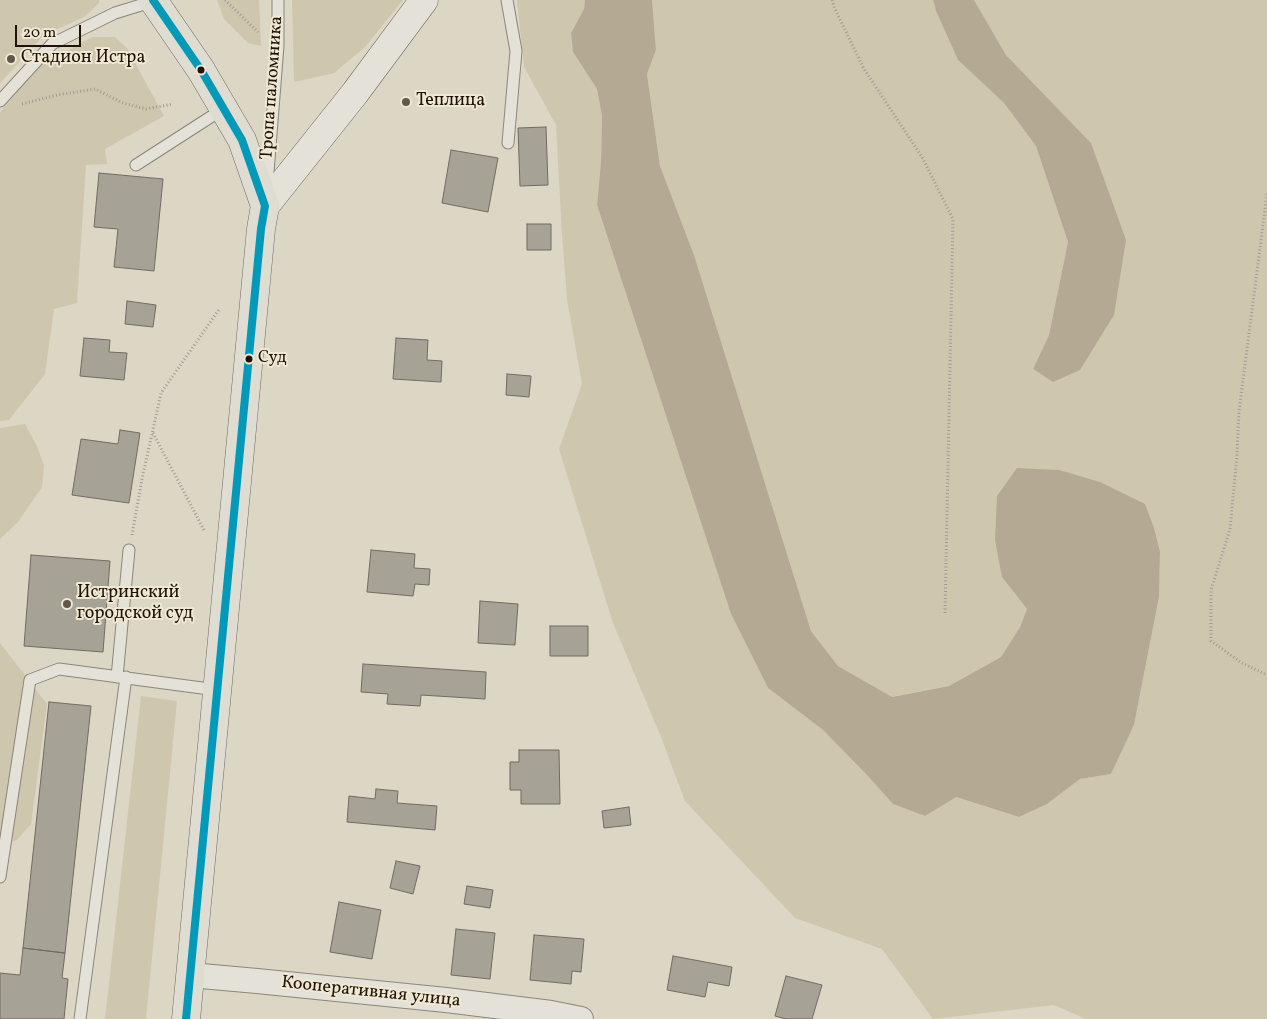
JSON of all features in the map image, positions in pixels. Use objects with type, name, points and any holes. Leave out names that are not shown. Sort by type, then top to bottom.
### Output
[{"type":"main road","points":[[265,206],[355,93],[424,0]]},
{"type":"main road","points":[[154,1],[201,70],[242,140],[265,206],[260,238],[186,1019]]},
{"type":"street","name":"Кооперативная улица","points":[[190,976],[446,1000],[581,1019]]},
{"type":"lane","name":"Тропа паломника","points":[[265,206],[278,46],[278,0]]},
{"type":"lane","points":[[507,0],[516,51],[508,143]]},
{"type":"lane","points":[[0,101],[52,44],[115,13],[154,1]]},
{"type":"lane","points":[[136,165],[223,108]]},
{"type":"lane","points":[[80,1019],[121,677],[129,550]]},
{"type":"lane","points":[[0,877],[30,680],[59,669],[217,690]]},
{"type":"path","points":[[225,0],[258,32]]},
{"type":"path","points":[[832,0],[864,69],[922,157],[953,219],[945,614]]},
{"type":"path","points":[[20,104],[57,95],[95,90],[122,103],[146,109],[173,104]]},
{"type":"path","points":[[1267,194],[1239,411],[1230,529],[1211,590],[1212,642],[1242,663],[1267,675]]},
{"type":"path","points":[[129,550],[161,393],[220,308]]},
{"type":"path","points":[[152,432],[205,532]]},
{"type":"shaded area","name":"Стадион Истра","points":[[0,0],[99,0],[99,3],[84,17],[44,35],[0,83]]},
{"type":"shaded area","points":[[217,0],[259,0],[261,46],[248,43],[224,19]]},
{"type":"shaded area","points":[[292,0],[403,0],[365,47],[334,73],[294,82]]},
{"type":"shaded area","points":[[517,0],[585,0],[584,9],[571,33],[573,52],[597,89],[602,116],[601,162],[597,205],[731,614],[768,688],[823,730],[893,804],[925,816],[955,797],[1019,817],[1047,804],[1080,779],[1111,774],[1134,725],[1159,597],[1160,552],[1002,577],[1027,609],[1020,627],[1001,657],[949,686],[891,697],[838,666],[811,631],[694,255],[660,166],[647,74],[656,50],[652,0],[933,0],[958,60],[1004,103],[1036,146],[1068,242],[1049,335],[1033,369],[1053,382],[1091,143],[1006,55],[974,0],[1267,0],[1267,1019],[1086,1019],[1054,1005],[933,1019],[882,949],[795,918],[685,801],[661,737],[613,623],[559,449],[582,384],[567,299],[556,125],[524,67]]},
{"type":"shaded area","points":[[585,0],[652,0],[656,50],[647,74],[660,166],[694,255],[811,631],[838,666],[892,697],[949,686],[1001,657],[1020,627],[1027,609],[1002,577],[995,540],[997,496],[1017,468],[1059,470],[1100,482],[1145,504],[1160,552],[1159,597],[1134,725],[1111,774],[1080,779],[1047,804],[1019,817],[956,797],[925,816],[893,804],[823,730],[768,688],[731,614],[597,205],[601,162],[602,116],[597,89],[573,52],[571,33],[584,9]]},
{"type":"shaded area","points":[[933,0],[974,0],[1006,55],[1091,143],[1126,240],[1114,315],[1080,370],[1053,382],[1033,369],[1049,335],[1068,242],[1036,146],[1004,103],[958,60]]},
{"type":"shaded area","points":[[92,37],[115,37],[127,48],[164,116],[105,149],[107,164],[86,165],[77,303],[54,309],[45,374],[9,420],[0,421],[0,112],[36,68]]},
{"type":"shaded area","points":[[25,424],[36,444],[44,465],[42,487],[18,522],[0,539],[0,428]]},
{"type":"shaded area","points":[[0,643],[47,704],[31,824],[17,840],[0,846]]},
{"type":"shaded area","points":[[141,696],[177,701],[146,1019],[105,1019]]},
{"type":"building","points":[[546,127],[548,185],[520,186],[518,128]]},
{"type":"building","points":[[451,150],[498,158],[488,212],[442,203]]},
{"type":"building","points":[[99,173],[163,179],[154,271],[114,267],[118,229],[94,227]]},
{"type":"building","points":[[527,224],[551,224],[551,250],[527,250]]},
{"type":"building","points":[[127,301],[156,305],[153,327],[125,324]]},
{"type":"building","points":[[84,338],[110,340],[109,352],[127,353],[124,380],[80,376]]},
{"type":"building","points":[[396,338],[428,340],[427,360],[442,361],[441,382],[393,379]]},
{"type":"building","points":[[507,374],[531,376],[529,397],[506,395]]},
{"type":"building","points":[[120,430],[140,433],[129,503],[72,495],[81,439],[118,444]]},
{"type":"building","points":[[371,550],[415,554],[414,568],[430,569],[429,585],[415,584],[413,596],[367,592]]},
{"type":"building","name":"Истринский городской суд","points":[[31,555],[110,561],[103,652],[24,646]]},
{"type":"building","points":[[480,601],[518,604],[515,645],[478,643]]},
{"type":"building","points":[[550,626],[588,626],[588,656],[550,656]]},
{"type":"building","points":[[363,664],[486,672],[485,699],[421,695],[420,706],[387,704],[388,694],[361,692]]},
{"type":"building","points":[[49,702],[91,706],[65,953],[23,948]]},
{"type":"building","points":[[519,750],[559,750],[560,804],[521,804],[521,790],[510,790],[510,762],[519,762]]},
{"type":"building","points":[[376,789],[398,791],[397,803],[437,806],[435,830],[347,822],[349,796],[375,799]]},
{"type":"building","points":[[629,807],[631,825],[604,828],[602,811]]},
{"type":"building","points":[[396,861],[420,866],[413,894],[390,888]]},
{"type":"building","points":[[467,886],[493,890],[490,908],[464,904]]},
{"type":"building","points":[[339,902],[381,910],[372,959],[330,952]]},
{"type":"building","points":[[456,929],[495,933],[490,979],[451,975]]},
{"type":"building","points":[[534,935],[584,939],[581,972],[572,971],[571,984],[530,980]]},
{"type":"building","points":[[23,948],[65,953],[62,978],[68,979],[64,1019],[0,1019],[0,973],[20,975]]},
{"type":"building","points":[[673,956],[732,967],[729,986],[708,982],[705,997],[667,990]]},
{"type":"building","points":[[786,976],[822,985],[812,1019],[786,1019],[775,1016]]},
{"type":"transit line","points":[[153,0],[201,70],[242,140],[265,206],[261,229],[186,1019]]},
{"type":"place","name":"Стадион Истра","points":[[11,59]]},
{"type":"place","name":"Теплица","points":[[406,102]]},
{"type":"place","name":"Суд","points":[[249,359]]},
{"type":"place","name":"Истринский городской суд","points":[[67,604]]}]
